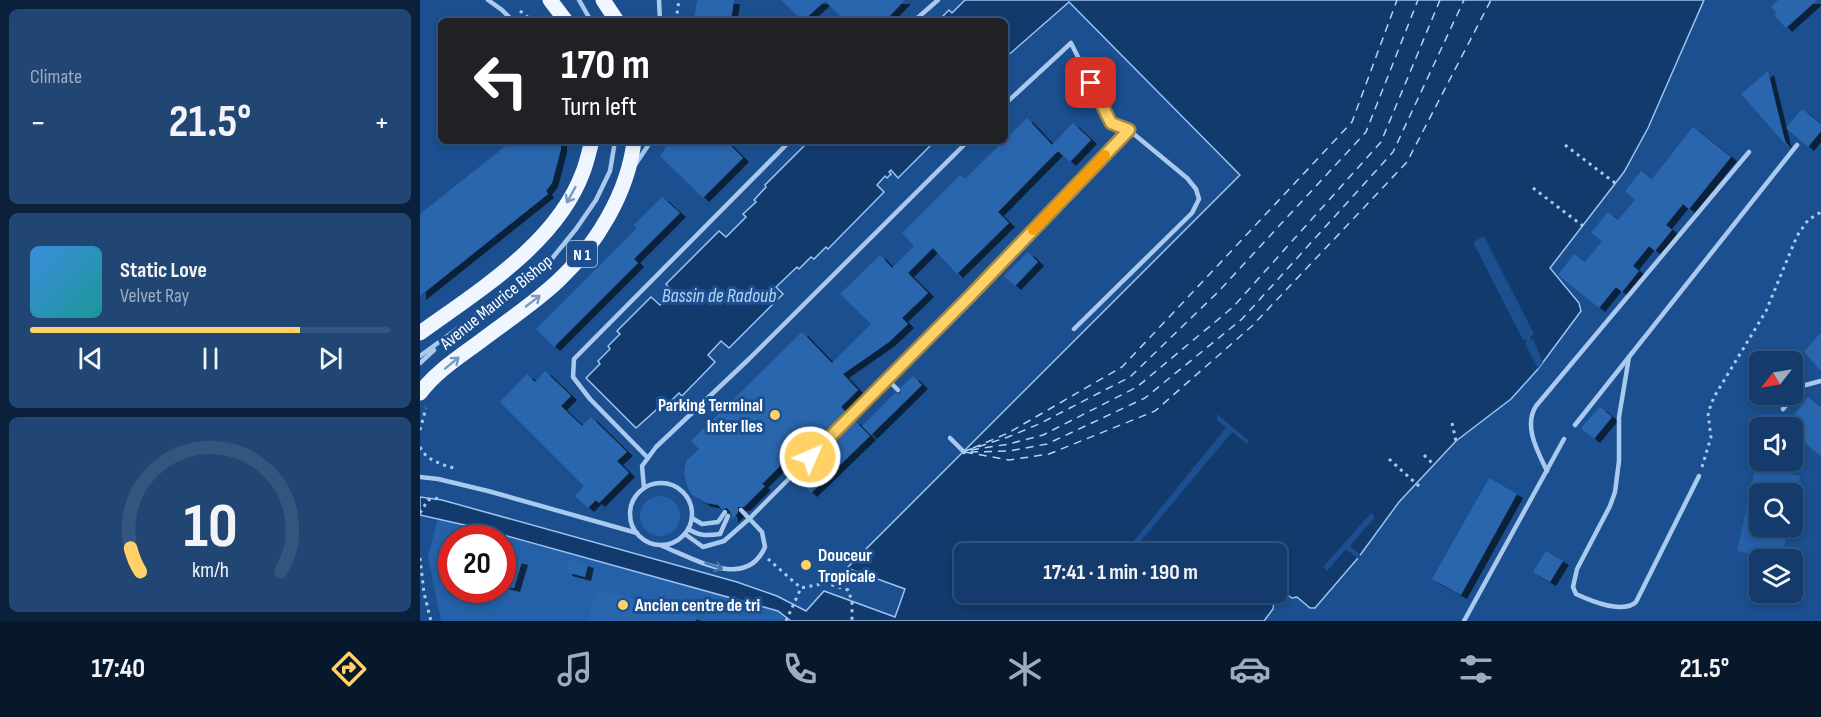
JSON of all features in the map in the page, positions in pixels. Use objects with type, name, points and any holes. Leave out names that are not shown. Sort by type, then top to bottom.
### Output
[{"type":"main road","points":[[550,0],[564,18]]},
{"type":"main road","points":[[603,0],[614,18]]},
{"type":"main road","name":"Avenue Maurice Bishop","points":[[420,333],[500,274],[543,235],[568,202],[583,173],[591,144]]},
{"type":"main road","name":"Avenue Maurice Bishop","points":[[420,393],[446,368],[559,280],[589,245],[607,218],[624,182],[634,144]]},
{"type":"lane","points":[[488,0],[510,18]]},
{"type":"lane","points":[[579,0],[589,18]]},
{"type":"lane","points":[[659,0],[660,18]]},
{"type":"lane","points":[[917,18],[938,0]]},
{"type":"lane","points":[[1008,101],[1071,43],[1111,123],[1129,130],[1187,178],[1196,189],[1199,199],[1192,213],[1074,329]]},
{"type":"lane","points":[[687,532],[703,547],[724,541],[749,519],[1129,130]]},
{"type":"lane","points":[[420,357],[550,261],[596,200],[610,171],[614,144]]},
{"type":"lane","points":[[624,182],[649,144]]},
{"type":"lane","points":[[648,458],[590,399],[573,377],[574,358],[787,144]]},
{"type":"lane","points":[[644,488],[642,466],[656,447],[749,359],[965,144]]},
{"type":"lane","points":[[1575,425],[1797,145]]},
{"type":"lane","points":[[1547,471],[1534,442],[1530,425],[1531,413],[1749,152]]},
{"type":"lane","points":[[420,363],[447,338]]},
{"type":"lane","points":[[1629,357],[1619,417],[1618,481],[1610,506],[1577,568],[1574,591],[1582,597],[1622,609],[1632,606],[1699,476]]},
{"type":"lane","points":[[887,379],[898,390]]},
{"type":"lane","points":[[1783,409],[1802,386],[1821,381]]},
{"type":"lane","points":[[950,438],[964,452]]},
{"type":"lane","points":[[1464,621],[1564,439]]},
{"type":"lane","points":[[420,477],[488,491],[637,533],[651,543],[721,569],[741,569],[762,554],[765,547],[762,532],[741,510]]},
{"type":"lane","points":[[637,533],[630,514],[632,504],[644,488],[663,483],[681,491],[692,508],[692,518],[687,532],[678,540],[660,545]]},
{"type":"lane","points":[[687,532],[707,536],[720,534],[727,514],[718,522],[702,524],[692,518]]},
{"type":"path","points":[[676,18],[679,0]]},
{"type":"path","points":[[1565,145],[1615,183]]},
{"type":"path","points":[[1533,188],[1582,226]]},
{"type":"path","points":[[1699,476],[1711,437],[1708,413],[1714,397],[1766,311],[1797,236],[1808,220],[1821,212]]},
{"type":"path","points":[[1452,423],[1456,441]]},
{"type":"path","points":[[420,447],[423,454],[430,459],[454,468]]},
{"type":"path","points":[[1424,455],[1434,465]]},
{"type":"path","points":[[1389,459],[1420,487]]},
{"type":"path","points":[[420,513],[428,500],[439,498]]},
{"type":"path","points":[[762,554],[801,588]]},
{"type":"path","points":[[420,558],[424,593],[431,621]]},
{"type":"path","points":[[801,588],[826,583],[848,590],[852,601],[852,621]]},
{"type":"path","points":[[786,621],[801,588]]},
{"type":"shaded area","points":[[1755,471],[1780,471],[1800,476],[1799,483],[1752,483]]},
{"type":"shaded area","points":[[660,496],[674,502],[680,516],[674,530],[660,536],[646,530],[640,516],[646,502]]},
{"type":"shaded area","points":[[1749,497],[1749,537],[1786,537],[1784,549],[1749,549],[1749,553],[1737,551]]},
{"type":"shaded area","points":[[438,518],[464,525],[438,525],[438,603],[516,603],[516,539],[778,611],[791,621],[441,621],[428,557]]},
{"type":"water","points":[[965,0],[1704,0],[1648,128],[1624,172],[1550,268],[1579,303],[1581,311],[1538,369],[1511,399],[1456,441],[1399,502],[1358,558],[1315,608],[1310,608],[1297,597],[1292,598],[1287,595],[1287,543],[954,543],[954,603],[1274,603],[1273,609],[1264,621],[791,621],[778,611],[516,539],[516,525],[465,525],[420,515],[420,497],[442,500],[737,582],[777,596],[806,611],[824,591],[895,617],[905,589],[847,568],[1240,175],[1069,2],[1008,55],[1008,18],[941,18],[949,10],[952,13]]},
{"type":"water","name":"Bassin de Radoub","points":[[806,144],[932,144],[898,178],[891,170],[889,172],[891,174],[887,178],[885,176],[877,185],[884,192],[828,249],[826,247],[814,259],[811,257],[799,269],[797,267],[776,287],[783,294],[729,348],[721,341],[708,355],[715,362],[682,396],[679,393],[667,405],[664,403],[636,428],[586,378],[600,364],[598,361],[610,349],[608,346],[620,334],[617,331],[651,297],[660,305],[673,292],[666,284],[719,231],[726,237],[746,217],[743,214],[756,202],[754,200],[766,187],[765,185]]},
{"type":"pier","points":[[1484,236],[1534,334],[1530,337],[1543,362],[1538,369],[1525,343],[1527,341],[1523,340],[1473,242]]},
{"type":"pier","points":[[1217,414],[1249,441],[1247,444],[1232,432],[1139,543],[1132,543],[1226,428],[1217,420]]},
{"type":"pier","points":[[1371,513],[1375,517],[1350,546],[1362,557],[1360,560],[1346,549],[1327,571],[1323,567]]},
{"type":"building","points":[[697,0],[734,0],[731,18],[694,18]]},
{"type":"building","points":[[781,0],[905,0],[888,18],[842,18],[825,1],[806,18],[800,18]]},
{"type":"building","points":[[1778,0],[1817,0],[1786,28],[1774,15],[1777,13],[1771,7]]},
{"type":"building","points":[[1768,71],[1774,96],[1786,145],[1741,94]]},
{"type":"building","points":[[1802,109],[1821,124],[1821,131],[1808,147],[1786,128]]},
{"type":"building","points":[[1027,118],[1052,145],[1073,123],[1091,140],[1070,162],[1058,151],[1043,166],[998,212],[1009,223],[957,274],[933,248],[908,273],[928,293],[902,318],[908,324],[889,342],[843,374],[858,390],[841,407],[847,413],[790,472],[782,464],[762,484],[765,486],[744,507],[738,507],[738,513],[732,519],[732,514],[727,508],[722,509],[718,505],[706,503],[692,495],[684,474],[686,461],[699,449],[691,441],[802,332],[832,363],[871,324],[840,294],[880,255],[892,268],[914,246],[902,233],[960,175],[965,179],[1001,144],[1008,144],[1008,137]]},
{"type":"building","points":[[1693,127],[1731,157],[1689,209],[1683,204],[1666,225],[1672,230],[1655,251],[1649,246],[1633,266],[1639,271],[1622,292],[1616,287],[1599,308],[1558,275],[1574,254],[1585,262],[1602,241],[1591,233],[1608,212],[1618,220],[1635,200],[1625,191],[1641,171],[1652,179]]},
{"type":"building","points":[[508,144],[561,144],[552,183],[546,191],[548,194],[420,296],[420,214]]},
{"type":"building","points":[[668,144],[729,144],[743,158],[703,198],[660,156]]},
{"type":"building","points":[[662,197],[680,213],[634,259],[638,263],[554,347],[536,329],[637,228],[634,225]]},
{"type":"building","points":[[1028,252],[1038,262],[1015,286],[1004,276]]},
{"type":"building","points":[[1821,332],[1821,371],[1804,352]]},
{"type":"building","points":[[545,371],[571,396],[561,406],[582,426],[591,417],[627,452],[617,461],[629,473],[599,503],[596,500],[588,508],[575,496],[584,486],[500,402],[527,374],[535,382]]},
{"type":"building","points":[[913,376],[922,385],[871,435],[862,426],[895,393],[901,394],[901,387]]},
{"type":"building","points":[[1808,397],[1821,407],[1821,456],[1803,442],[1803,417],[1793,417]]},
{"type":"building","points":[[1600,407],[1612,417],[1594,439],[1581,428]]},
{"type":"building","points":[[854,420],[870,436],[811,493],[796,478]]},
{"type":"building","points":[[1489,478],[1517,494],[1461,595],[1432,579]]},
{"type":"building","points":[[1546,551],[1563,561],[1550,582],[1533,572]]},
{"type":"building","points":[[570,559],[588,564],[585,577],[566,572]]},
{"type":"building","points":[[516,560],[522,561],[516,581]]},
{"type":"building","name":"Ancien centre de tri","points":[[597,589],[696,617],[696,621],[588,621]]},
{"type":"ferry route","points":[[973,448],[1008,433],[1122,367],[1352,122],[1397,0]]},
{"type":"ferry route","points":[[965,451],[1039,424],[1130,377],[1218,292],[1366,132],[1418,0]]},
{"type":"ferry route","points":[[971,450],[1009,444],[1043,435],[1137,387],[1233,307],[1381,142],[1440,0]]},
{"type":"ferry route","points":[[970,452],[1009,451],[1047,444],[1145,398],[1242,319],[1393,152],[1464,0]]},
{"type":"ferry route","points":[[965,452],[1009,460],[1049,454],[1155,411],[1252,326],[1407,162],[1491,0]]},
{"type":"slow traffic","points":[[1033,230],[1105,155]]},
{"type":"place","name":"Parking Terminal Inter Iles","points":[[775,415]]},
{"type":"place","name":"Douceur Tropicale","points":[[806,565]]},
{"type":"place","name":"Ancien centre de tri","points":[[623,605]]},
{"type":"route","points":[[810,457],[970,296],[1129,130],[1111,123],[1091,83]]}]
